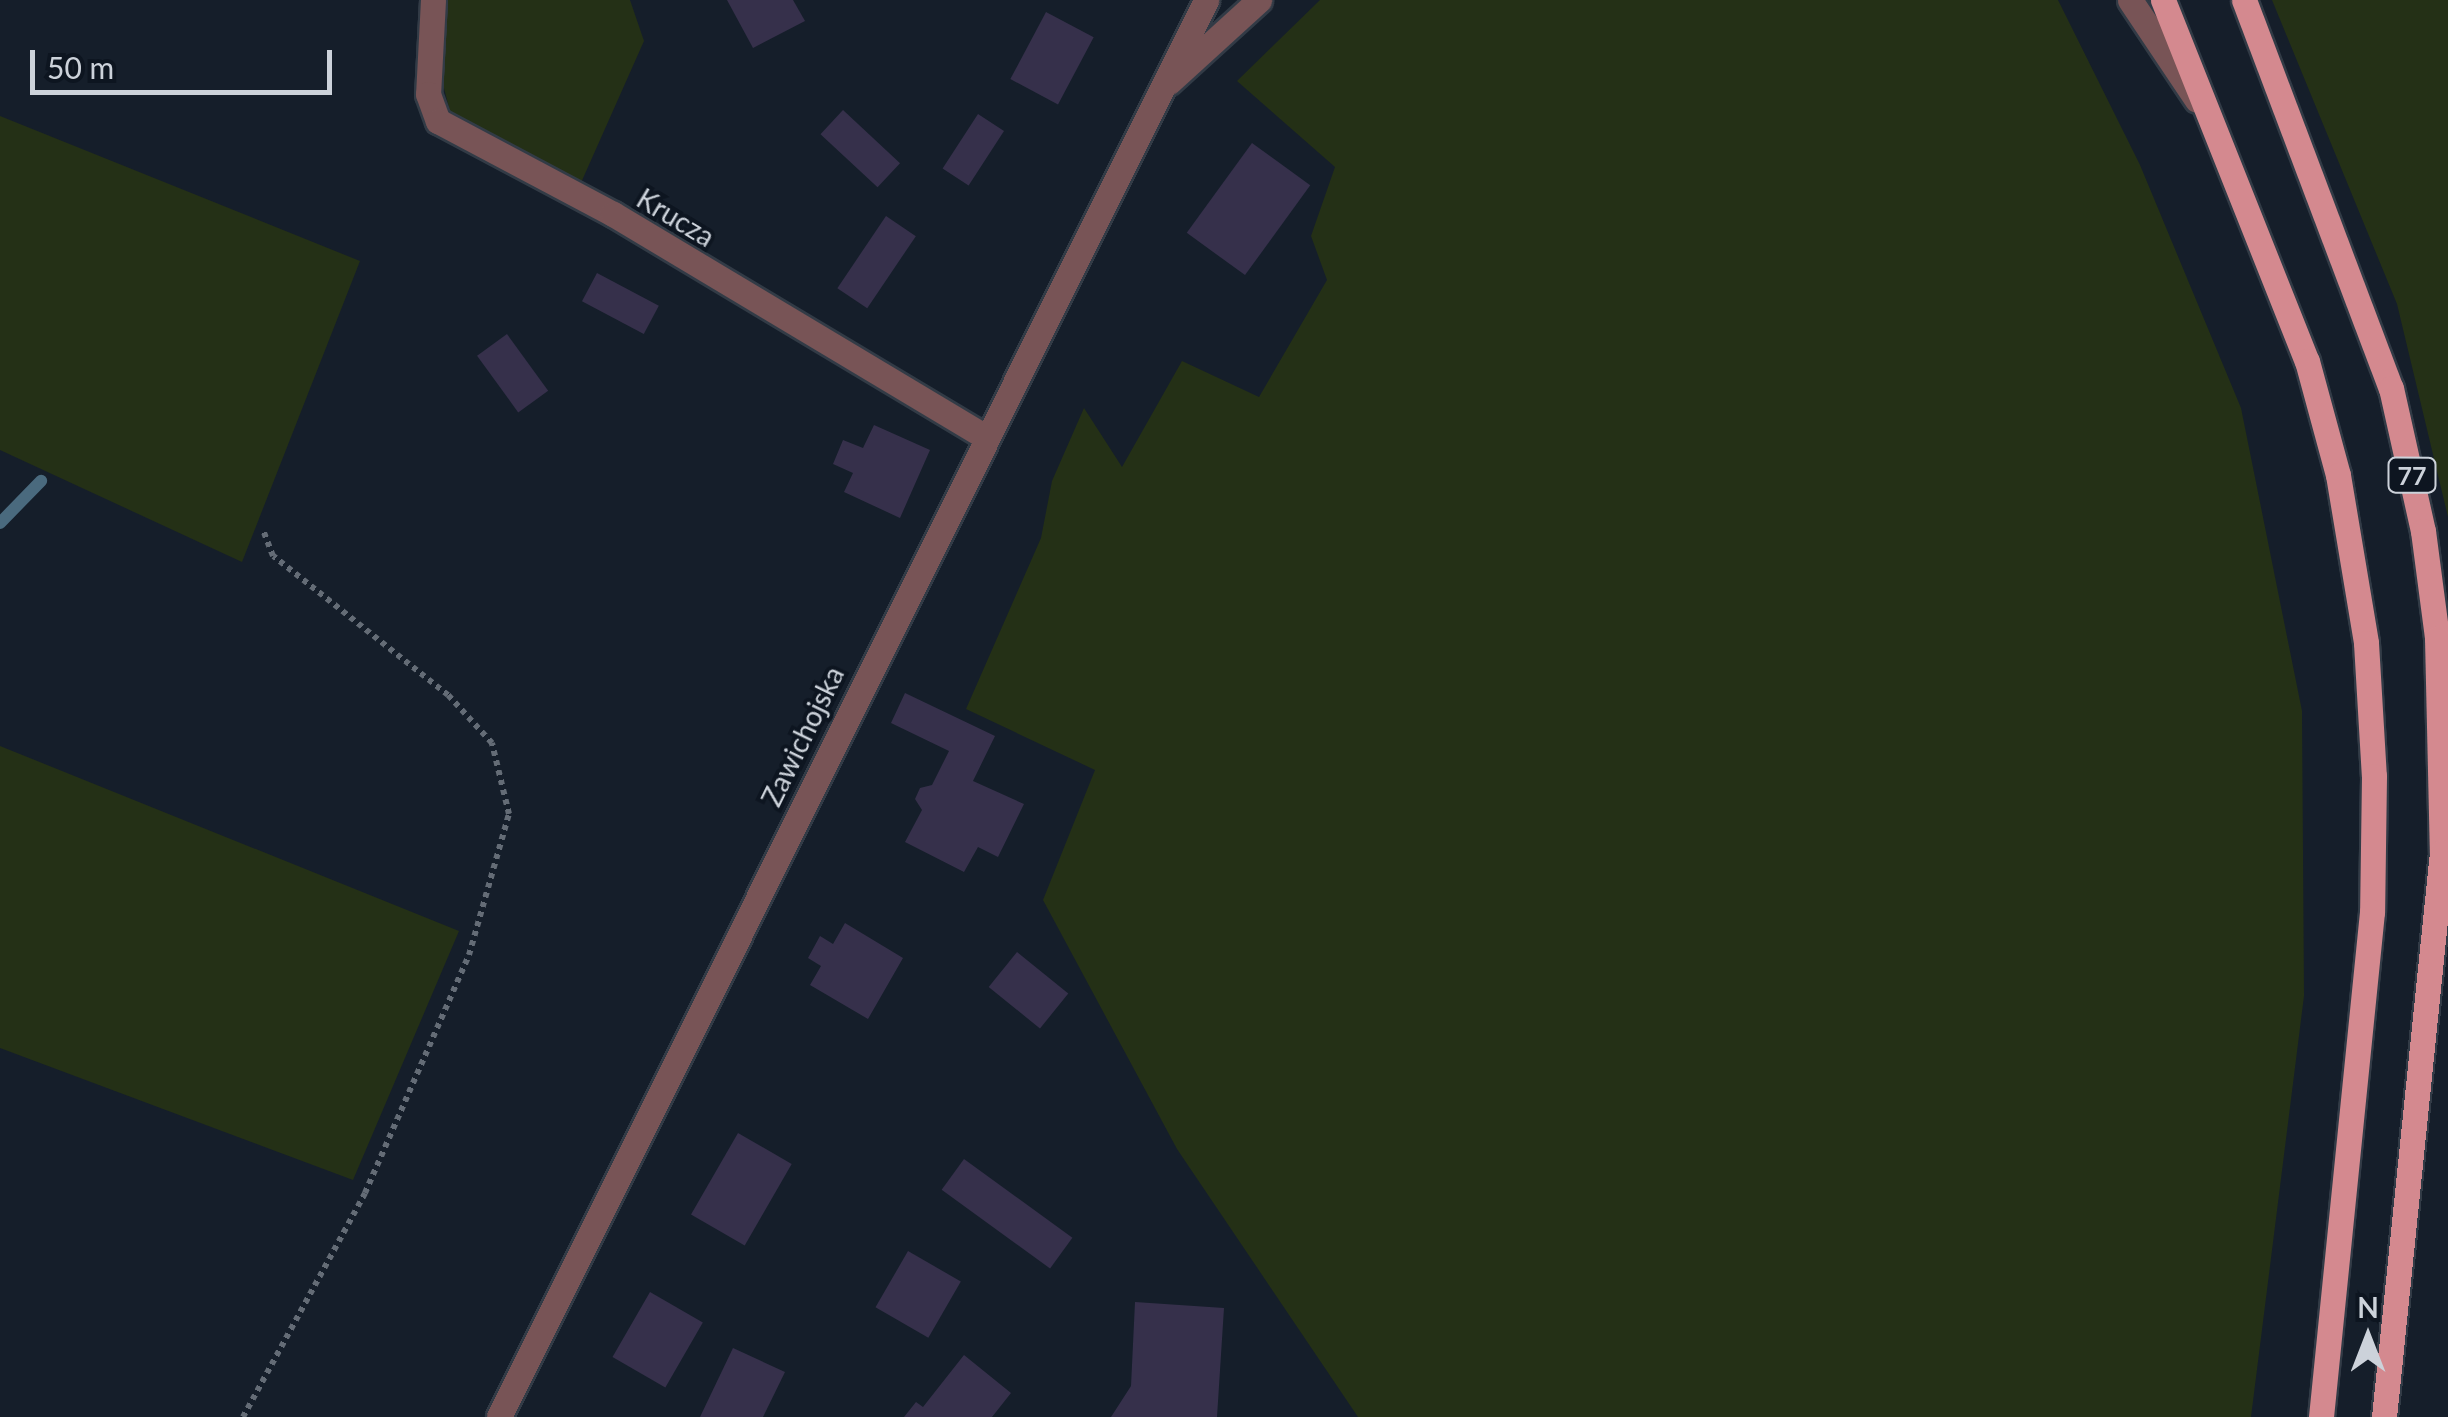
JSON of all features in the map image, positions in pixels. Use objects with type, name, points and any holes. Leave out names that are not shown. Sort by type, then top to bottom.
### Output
[{"type":"main road","points":[[2163,0],[2224,142],[2321,411],[2357,576],[2372,711],[2371,926],[2321,1417]]},
{"type":"main road","name":"77","points":[[2244,0],[2387,376],[2418,502],[2436,638],[2442,852],[2384,1417]]},
{"type":"street","name":"Krucza","points":[[433,0],[428,94],[438,121],[613,214],[984,436]]},
{"type":"street","name":"Zawichojska","points":[[499,1417],[984,436],[1166,86],[1206,0]]},
{"type":"street","name":"Zawichojska","points":[[1166,86],[1258,0]]},
{"type":"street","points":[[2130,0],[2224,142]]},
{"type":"path","points":[[243,1417],[365,1193],[469,955],[509,814],[492,743],[448,695],[273,556],[264,532]]},
{"type":"green space","points":[[446,0],[630,0],[644,41],[580,185],[451,115],[440,73]]},
{"type":"green space","points":[[1320,0],[2058,0],[2140,165],[2241,408],[2302,711],[2304,996],[2251,1417],[1358,1417],[1177,1149],[1043,900],[1095,770],[966,709],[1041,538],[1052,481],[1084,408],[1122,467],[1182,361],[1259,397],[1327,280],[1311,236],[1335,167],[1237,81]]},
{"type":"green space","points":[[2272,0],[2448,0],[2448,517],[2397,304]]},
{"type":"green space","points":[[0,116],[360,261],[242,562],[0,450]]},
{"type":"green space","points":[[0,746],[459,931],[353,1180],[0,1048]]},
{"type":"building","points":[[727,0],[793,0],[805,21],[753,48]]},
{"type":"building","points":[[1046,12],[1094,37],[1058,104],[1010,79]]},
{"type":"building","points":[[843,110],[900,163],[878,187],[820,134]]},
{"type":"building","points":[[978,114],[1004,131],[969,185],[943,169]]},
{"type":"building","points":[[1252,143],[1310,185],[1245,275],[1187,233]]},
{"type":"building","points":[[886,216],[916,236],[867,308],[837,288]]},
{"type":"building","points":[[597,273],[659,306],[644,334],[582,301]]},
{"type":"building","points":[[507,334],[548,391],[518,412],[477,356]]},
{"type":"building","points":[[874,425],[930,450],[900,518],[844,492],[853,473],[833,464],[843,440],[863,448]]},
{"type":"building","points":[[905,693],[995,736],[973,781],[1024,804],[998,857],[978,847],[964,872],[905,842],[922,810],[915,799],[920,788],[932,785],[949,751],[891,723]]},
{"type":"building","points":[[845,923],[903,958],[868,1019],[810,985],[821,966],[808,958],[820,936],[833,944]]},
{"type":"building","points":[[1017,952],[1068,994],[1040,1029],[989,987]]},
{"type":"building","points":[[738,1133],[792,1164],[745,1245],[691,1214]]},
{"type":"building","points":[[964,1159],[1072,1238],[1050,1269],[942,1190]]},
{"type":"building","points":[[908,1251],[961,1282],[928,1338],[876,1307]]},
{"type":"building","points":[[650,1292],[703,1322],[665,1387],[612,1357]]},
{"type":"building","points":[[1135,1302],[1224,1308],[1217,1417],[1111,1417],[1131,1386]]},
{"type":"building","points":[[733,1348],[785,1372],[763,1417],[700,1417]]},
{"type":"building","points":[[964,1355],[1011,1393],[992,1417],[904,1417],[916,1402],[923,1407]]},
{"type":"waterway","points":[[0,523],[41,481]]}]
